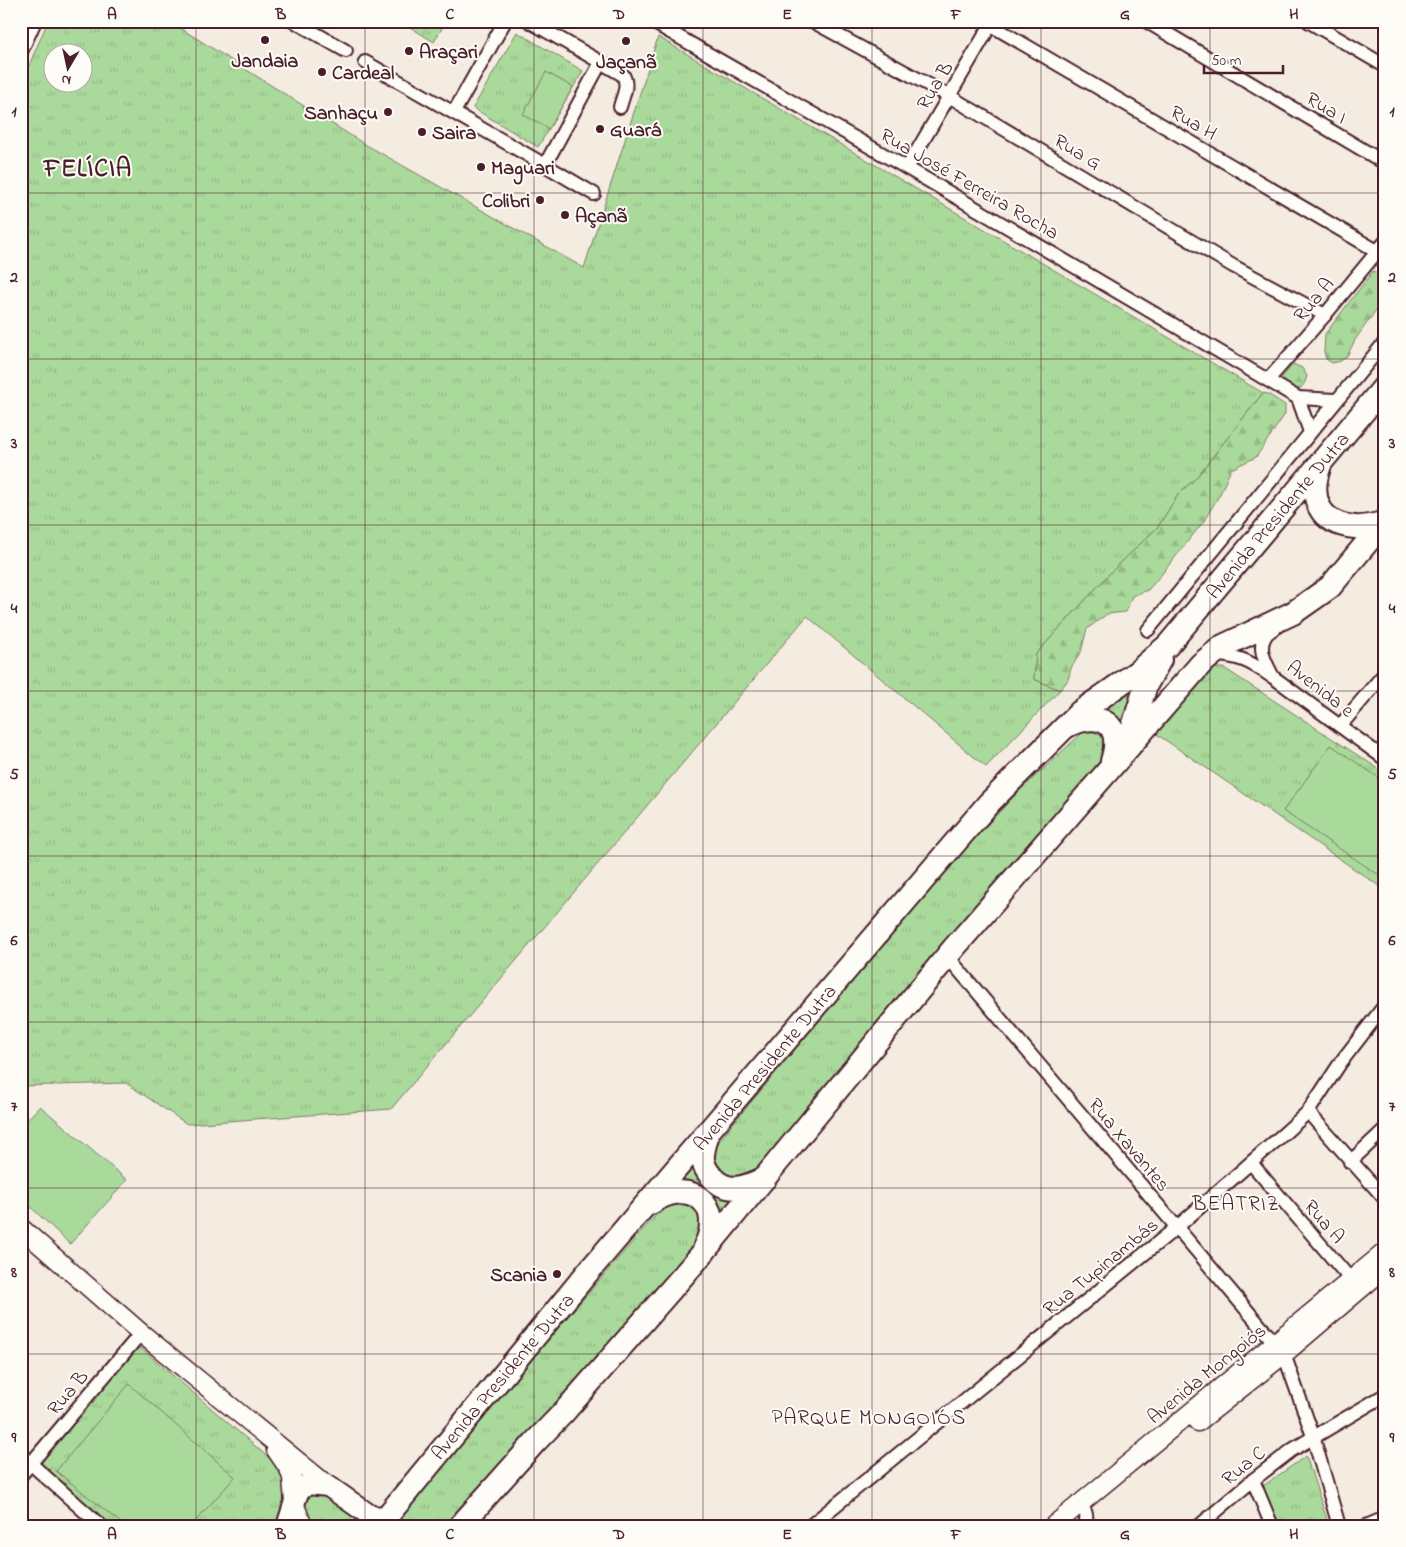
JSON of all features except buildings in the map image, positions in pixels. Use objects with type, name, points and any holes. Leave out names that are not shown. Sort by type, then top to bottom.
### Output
[{"type":"highway","name":"Avenida Presidente Dutra","points":[[383,1521],[513,1362],[989,803],[1080,712],[1137,672],[1168,645],[1385,386]]},
{"type":"highway","points":[[1321,462],[1315,479],[1314,491],[1318,507],[1328,519],[1357,528],[1384,522]]},
{"type":"highway","points":[[1125,752],[1211,656],[1223,646],[1293,613],[1330,588],[1384,522]]},
{"type":"highway","name":"Avenida Presidente Dutra","points":[[460,1526],[564,1412],[702,1254],[947,956],[1125,752],[1146,685],[1168,645]]},
{"type":"highway","points":[[1063,728],[1077,721],[1087,719],[1098,720],[1110,726],[1114,731],[1115,744],[1110,770]]},
{"type":"highway","points":[[708,1133],[703,1160],[707,1172],[714,1180],[725,1188],[737,1188],[751,1186],[765,1178]]},
{"type":"highway","points":[[643,1209],[666,1194],[682,1191],[699,1198],[707,1206],[712,1220],[711,1234],[702,1254]]},
{"type":"main road","points":[[287,1526],[298,1492],[308,1484],[328,1486],[371,1516],[383,1521]]},
{"type":"street","points":[[23,44],[35,21]]},
{"type":"street","points":[[294,21],[346,52]]},
{"type":"street","points":[[454,112],[505,21]]},
{"type":"street","points":[[529,21],[623,75],[626,80],[626,86],[620,107]]},
{"type":"street","name":"Rua José Ferreira Rocha","points":[[651,21],[907,168],[1298,398]]},
{"type":"street","name":"Rua G","points":[[812,21],[949,96],[1233,266],[1325,315]]},
{"type":"street","name":"Rua I","points":[[1146,21],[1385,163]]},
{"type":"street","points":[[1308,21],[1385,66]]},
{"type":"street","name":"Rua B","points":[[907,168],[989,23]]},
{"type":"street","name":"Rua H","points":[[989,23],[1382,250]]},
{"type":"street","points":[[365,62],[594,194]]},
{"type":"street","points":[[545,165],[601,62]]},
{"type":"street","name":"Rua A","points":[[1268,380],[1382,250]]},
{"type":"street","points":[[1148,630],[1385,342]]},
{"type":"street","points":[[1310,432],[1298,398],[1336,400]]},
{"type":"street","name":"Avenida e","points":[[1293,613],[1265,635],[1262,649],[1273,677],[1385,759]]},
{"type":"street","points":[[1211,656],[1228,655],[1241,658],[1273,677]]},
{"type":"street","points":[[1340,726],[1385,673]]},
{"type":"street","name":"Rua Xavantes","points":[[947,956],[1176,1228],[1280,1348],[1313,1436],[1340,1526]]},
{"type":"street","name":"Rua Tupinambás","points":[[810,1526],[1176,1228],[1308,1112],[1341,1062],[1385,1005]]},
{"type":"street","points":[[1308,1112],[1385,1200]]},
{"type":"street","points":[[1350,1162],[1385,1128]]},
{"type":"street","name":"Rua A","points":[[1250,1164],[1351,1280]]},
{"type":"street","points":[[21,1228],[141,1333],[328,1486]]},
{"type":"street","name":"Avenida Mongoiós","points":[[1280,1348],[1351,1280],[1385,1252]]},
{"type":"street","name":"Avenida Mongoiós","points":[[1069,1526],[1280,1348],[1385,1268]]},
{"type":"street","name":"Rua B","points":[[21,1475],[26,1460],[141,1333]]},
{"type":"street","name":"Rua C","points":[[1199,1526],[1292,1450],[1385,1395]]},
{"type":"street","points":[[266,1435],[289,1469],[292,1478],[294,1503],[303,1526]]},
{"type":"street","points":[[26,1460],[101,1526]]},
{"type":"street","points":[[1253,1480],[1272,1526]]},
{"type":"street","name":"Avenida Mongoiós","points":[[1053,1526],[1084,1514]]},
{"type":"street","points":[[1366,1526],[1385,1518]]},
{"type":"green space","points":[[48,21],[169,21],[361,142],[584,268],[658,37],[1263,393],[1195,479],[1179,493],[1158,527],[1111,572],[1036,654],[1034,679],[1060,690],[986,767],[807,616],[391,1109],[187,1124],[126,1083],[21,1086],[21,84]]},
{"type":"green space","points":[[400,21],[446,21],[434,42]]},
{"type":"green space","points":[[517,32],[583,71],[538,147],[473,108]]},
{"type":"green space","points":[[546,72],[573,87],[549,129],[523,114]]},
{"type":"green space","points":[[1373,271],[1385,276],[1385,297],[1355,340],[1347,356],[1341,361],[1332,363],[1326,359],[1324,352],[1325,334]]},
{"type":"green space","points":[[1293,364],[1302,368],[1307,376],[1302,387],[1292,391],[1279,381]]},
{"type":"green space","points":[[1263,393],[1268,394],[1285,405],[1285,414],[1256,457],[1231,469],[1220,494],[1204,521],[1148,590],[1132,596],[1126,612],[1107,614],[1087,629],[1081,652],[1071,668],[1068,680],[1060,690],[1034,679],[1036,654],[1111,572],[1158,527],[1179,493],[1195,479]]},
{"type":"green space","points":[[1210,668],[1224,668],[1385,773],[1385,890],[1155,733]]},
{"type":"green space","points":[[1143,675],[1121,731],[1098,714]]},
{"type":"green space","points":[[1088,731],[1103,738],[1106,754],[755,1171],[736,1178],[731,1178],[721,1173],[715,1164],[715,1148],[731,1126],[951,864],[1016,794],[1082,733]]},
{"type":"green space","points":[[1331,745],[1385,782],[1385,879],[1283,811]]},
{"type":"green space","points":[[40,1106],[127,1180],[70,1244],[21,1198],[21,1126]]},
{"type":"green space","points":[[697,1162],[735,1197],[720,1217],[680,1183]]},
{"type":"green space","points":[[681,1201],[695,1209],[700,1220],[699,1232],[694,1247],[445,1526],[393,1526],[571,1313],[655,1216],[667,1204]]},
{"type":"green space","points":[[135,1348],[141,1348],[283,1470],[286,1497],[281,1526],[107,1526],[40,1467],[43,1460],[40,1458]]},
{"type":"green space","points":[[129,1384],[235,1477],[191,1526],[125,1526],[56,1471]]},
{"type":"green space","points":[[1306,1456],[1329,1526],[1279,1526],[1263,1486]]},
{"type":"green space","points":[[309,1493],[327,1494],[357,1520],[369,1525],[308,1526],[301,1499]]},
{"type":"place","name":"Jandaia","points":[[265,40]]},
{"type":"place","name":"Jaçanã","points":[[626,41]]},
{"type":"place","name":"Araçari","points":[[409,51]]},
{"type":"place","name":"Cardeal","points":[[322,72]]},
{"type":"place","name":"Sanhaçu","points":[[388,112]]},
{"type":"place","name":"Guará","points":[[600,129]]},
{"type":"place","name":"Saira","points":[[422,132]]},
{"type":"place","name":"Maguari","points":[[481,167]]},
{"type":"place","name":"Colibri","points":[[540,200]]},
{"type":"place","name":"Açanã","points":[[565,215]]},
{"type":"place","name":"Scania","points":[[557,1274]]},
{"type":"district","name":"FELÍCIA","points":[[88,167]]},
{"type":"district","name":"BEATRIZ","points":[[1236,1203]]},
{"type":"district","name":"PARQUE MONGOIÓS","points":[[869,1417]]}]
